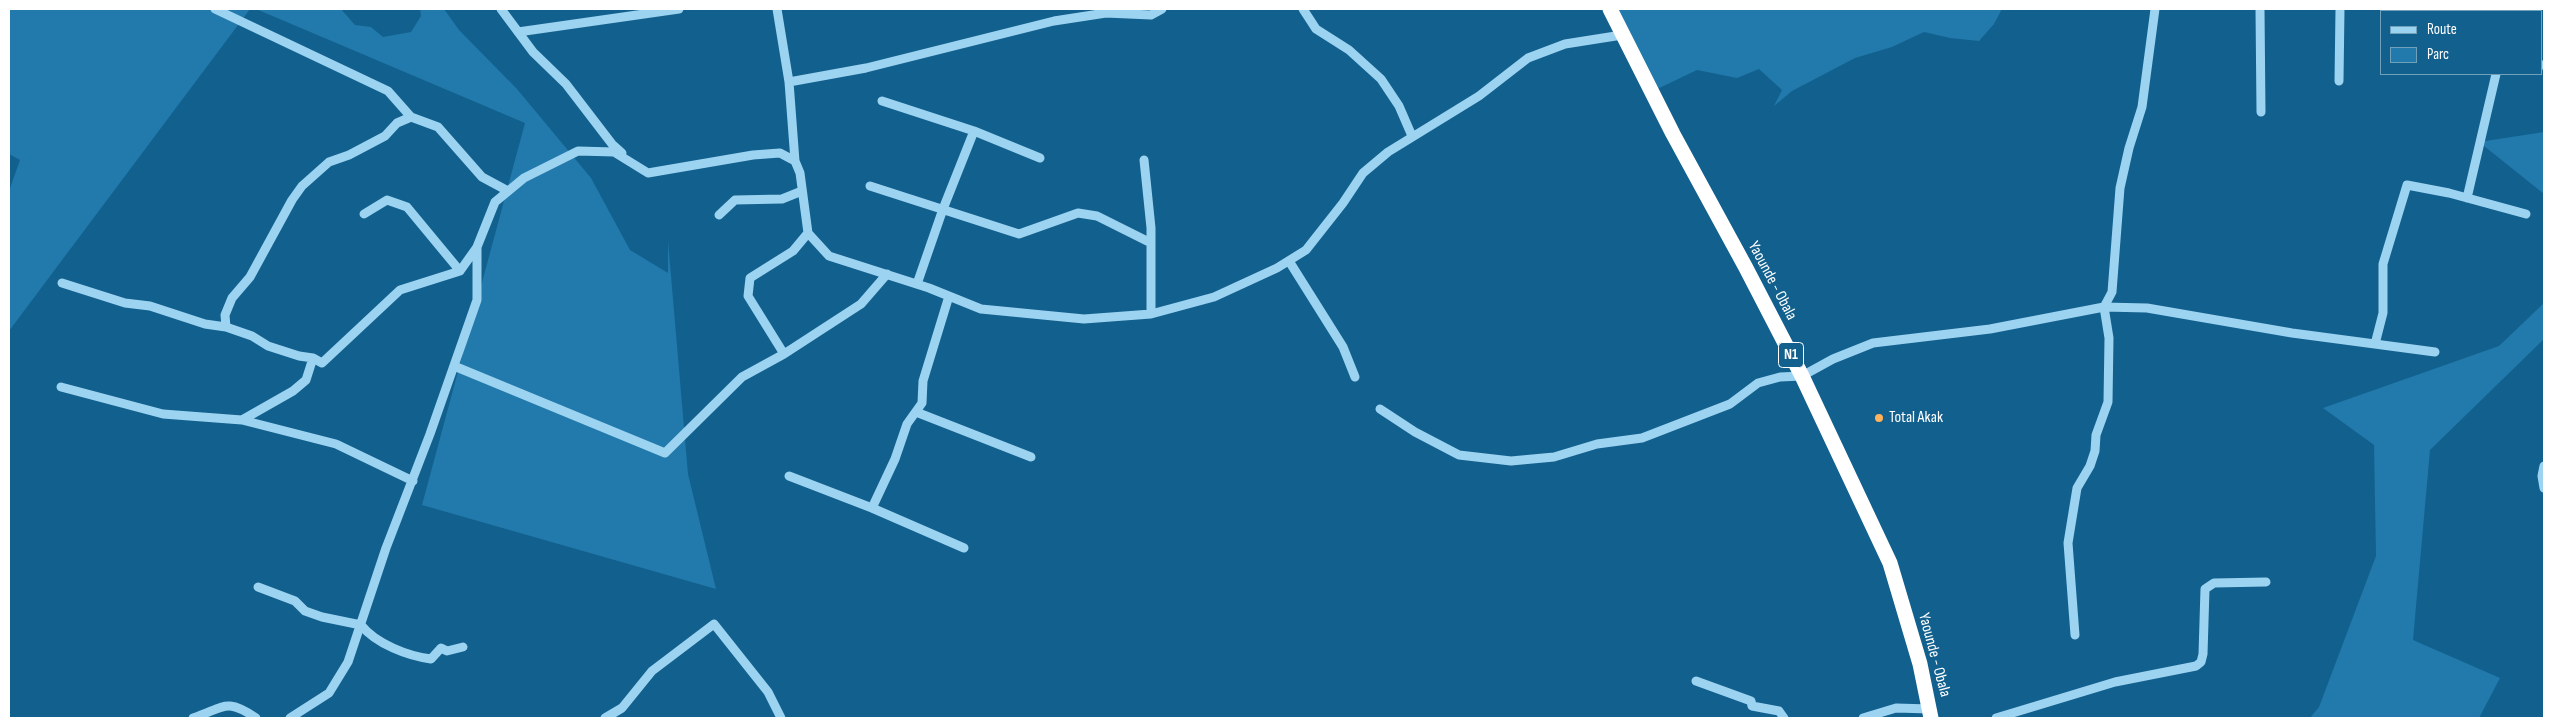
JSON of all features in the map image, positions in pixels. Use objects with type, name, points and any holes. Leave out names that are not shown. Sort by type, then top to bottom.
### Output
[{"type":"highway","name":"Yaounde - Obala","points":[[1610,9],[1802,376],[1890,563],[1930,713]]},
{"type":"street","points":[[215,9],[388,91],[411,117],[438,128],[482,177],[508,191]]},
{"type":"street","points":[[501,9],[533,52],[577,97],[612,144],[630,159],[636,167],[648,173],[753,155],[780,153],[795,161]]},
{"type":"street","points":[[518,32],[679,9]]},
{"type":"street","points":[[777,9],[789,82],[795,161],[800,173],[808,233],[829,256],[917,284],[980,309],[1084,319],[1151,314],[1214,297],[1289,261],[1306,250],[1343,203],[1363,173],[1388,152],[1479,96],[1528,58],[1565,44],[1622,35]]},
{"type":"street","points":[[789,82],[866,68],[1054,21],[1106,13],[1151,15],[1162,9]]},
{"type":"street","points":[[1303,9],[1316,28],[1349,50],[1381,79],[1399,106],[1412,136]]},
{"type":"street","points":[[2075,635],[2068,543],[2077,488],[2090,466],[2095,451],[2096,434],[2108,402],[2109,338],[2104,307],[2112,292],[2120,188],[2129,148],[2142,107],[2155,9]]},
{"type":"street","points":[[2260,9],[2261,112]]},
{"type":"street","points":[[2339,82],[2340,9]]},
{"type":"street","points":[[2467,198],[2496,75]]},
{"type":"street","points":[[882,101],[974,130],[1040,158]]},
{"type":"street","points":[[226,327],[226,315],[232,298],[250,277],[292,200],[302,186],[329,162],[385,136],[397,123],[411,117]]},
{"type":"street","points":[[917,284],[974,130]]},
{"type":"street","points":[[62,283],[125,303],[150,306],[205,324],[226,327],[252,336],[268,346],[299,356],[313,358],[322,363],[400,290],[460,271],[477,247],[495,202],[524,178],[578,151],[614,152],[630,159]]},
{"type":"street","points":[[1144,160],[1151,243],[1151,314]]},
{"type":"street","points":[[2375,344],[2382,313],[2383,264],[2407,185],[2467,198],[2526,214]]},
{"type":"street","points":[[870,186],[1019,234],[1078,213],[1097,216],[1151,243]]},
{"type":"street","points":[[719,215],[734,200],[782,199],[802,192]]},
{"type":"street","points":[[364,214],[387,200],[407,207],[460,271]]},
{"type":"street","points":[[784,354],[748,296],[750,278],[793,251],[808,233]]},
{"type":"street","points":[[290,718],[329,693],[348,662],[386,548],[413,481],[477,300],[477,247]]},
{"type":"street","points":[[1289,261],[1343,347],[1355,377]]},
{"type":"street","points":[[454,366],[665,454],[742,377],[784,354],[861,304],[887,274]]},
{"type":"street","points":[[872,508],[895,459],[907,424],[922,403],[923,381],[949,296]]},
{"type":"street","points":[[1380,409],[1415,432],[1459,455],[1511,462],[1554,457],[1597,444],[1642,438],[1730,404],[1758,383],[1780,377],[1802,376],[1833,359],[1873,343],[1990,329],[2104,307],[2146,308],[2292,333],[2435,352]]},
{"type":"street","points":[[242,420],[293,391],[306,380],[313,358]]},
{"type":"street","points":[[61,386],[163,414],[242,420],[336,444],[413,481]]},
{"type":"street","points":[[916,412],[1031,458]]},
{"type":"street","points":[[2544,466],[2542,476],[2544,488]]},
{"type":"street","points":[[789,476],[872,508],[964,548]]},
{"type":"street","points":[[1996,718],[2115,682],[2196,666],[2203,654],[2205,589],[2214,583],[2266,582]]},
{"type":"street","points":[[258,587],[295,601],[305,611],[322,617],[361,625],[369,636],[418,657],[431,659],[441,648],[447,651],[463,647]]},
{"type":"street","points":[[605,718],[622,708],[652,671],[714,624],[768,692],[780,718]]},
{"type":"street","points":[[1696,681],[1750,701],[1752,706],[1779,711],[1784,718]]},
{"type":"street","points":[[193,718],[216,708],[230,705],[256,718]]},
{"type":"street","points":[[1864,718],[1896,708],[1930,713]]},
{"type":"green space","points":[[9,9],[250,9],[9,331],[9,191],[20,160],[9,154]]},
{"type":"green space","points":[[256,9],[341,9],[355,25],[371,27],[383,37],[411,32],[421,16],[420,9],[444,9],[459,30],[517,89],[591,178],[630,250],[668,273],[668,241],[688,474],[716,589],[422,505],[525,123]]},
{"type":"green space","points":[[1609,9],[2002,9],[1994,24],[1979,41],[1950,38],[1924,32],[1892,47],[1855,58],[1792,91],[1774,106],[1782,90],[1759,69],[1737,78],[1697,70],[1651,92]]},
{"type":"green space","points":[[2544,132],[2544,194],[2479,142]]},
{"type":"green space","points":[[2544,303],[2544,339],[2430,450],[2413,640],[2500,678],[2479,718],[2310,718],[2319,707],[2376,556],[2374,445],[2323,408],[2499,346]]},
{"type":"place","name":"Total Akak","points":[[1879,418]]}]
